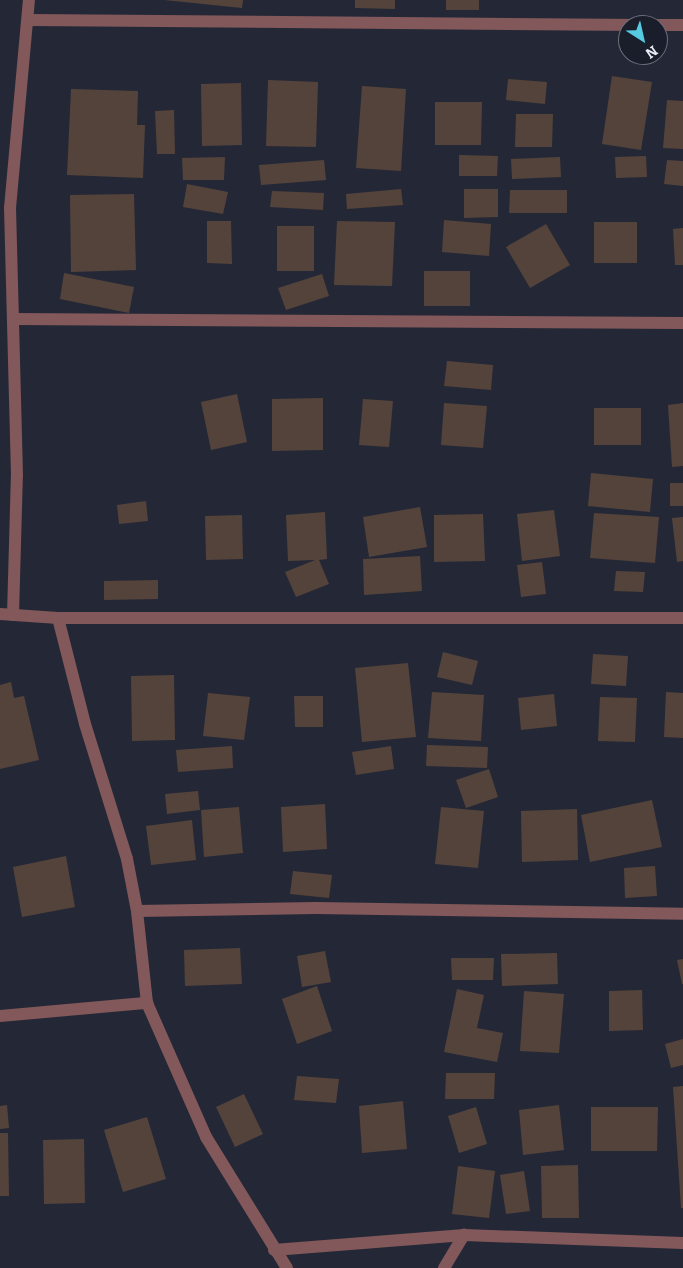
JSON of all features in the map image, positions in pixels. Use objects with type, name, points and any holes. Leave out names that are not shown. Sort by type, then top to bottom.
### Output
[{"type":"street","points":[[29,0],[29,20],[5,208],[14,319],[17,474],[6,614],[58,618],[683,618]]},
{"type":"street","points":[[29,20],[618,25]]},
{"type":"street","points":[[668,25],[683,25]]},
{"type":"street","points":[[14,319],[683,323]]},
{"type":"street","points":[[58,618],[85,724],[127,859],[137,911],[147,1003],[206,1136],[274,1250],[287,1268]]},
{"type":"street","points":[[137,911],[316,908],[683,914]]},
{"type":"street","points":[[0,1016],[147,1003]]},
{"type":"street","points":[[274,1250],[464,1236],[683,1243]]},
{"type":"street","points":[[444,1268],[464,1236]]},
{"type":"building","points":[[164,0],[243,0],[242,8]]},
{"type":"building","points":[[355,0],[395,0],[395,9],[355,8]]},
{"type":"building","points":[[446,0],[479,0],[479,10],[446,10]]},
{"type":"building","points":[[612,76],[652,82],[641,150],[602,144]]},
{"type":"building","points":[[508,79],[547,82],[545,104],[506,100]]},
{"type":"building","points":[[268,80],[318,82],[316,147],[266,146]]},
{"type":"building","points":[[241,83],[242,145],[202,146],[201,84]]},
{"type":"building","points":[[362,86],[406,89],[401,171],[356,168]]},
{"type":"building","points":[[71,89],[138,91],[137,125],[145,125],[143,178],[67,175]]},
{"type":"building","points":[[667,100],[683,101],[683,149],[663,148]]},
{"type":"building","points":[[435,102],[482,102],[481,145],[435,145]]},
{"type":"building","points":[[174,110],[175,154],[157,154],[155,111]]},
{"type":"building","points":[[516,114],[553,114],[552,147],[515,147]]},
{"type":"building","points":[[459,155],[498,156],[497,176],[459,176]]},
{"type":"building","points":[[646,156],[647,177],[616,178],[615,157]]},
{"type":"building","points":[[225,157],[224,180],[183,180],[182,158]]},
{"type":"building","points":[[560,157],[561,177],[512,179],[511,159]]},
{"type":"building","points":[[324,160],[326,180],[261,185],[259,165]]},
{"type":"building","points":[[667,160],[683,161],[683,186],[664,184]]},
{"type":"building","points":[[187,184],[228,192],[223,214],[183,207]]},
{"type":"building","points":[[401,189],[403,205],[347,209],[346,194]]},
{"type":"building","points":[[464,189],[498,189],[498,217],[464,218]]},
{"type":"building","points":[[510,190],[567,190],[567,213],[509,213]]},
{"type":"building","points":[[272,191],[324,193],[323,210],[270,207]]},
{"type":"building","points":[[134,194],[136,270],[71,272],[70,195]]},
{"type":"building","points":[[444,220],[491,224],[489,256],[442,252]]},
{"type":"building","points":[[207,221],[231,221],[232,264],[207,263]]},
{"type":"building","points":[[337,221],[395,222],[392,286],[334,285]]},
{"type":"building","points":[[594,222],[637,222],[637,263],[594,263]]},
{"type":"building","points":[[546,224],[570,265],[530,288],[506,247]]},
{"type":"building","points":[[277,226],[314,226],[314,271],[277,271]]},
{"type":"building","points":[[683,228],[683,265],[675,265],[673,229]]},
{"type":"building","points":[[424,271],[470,271],[470,306],[424,306]]},
{"type":"building","points":[[64,273],[134,287],[129,313],[60,299]]},
{"type":"building","points":[[322,274],[329,296],[286,310],[278,288]]},
{"type":"building","points":[[447,361],[493,365],[491,390],[444,386]]},
{"type":"building","points":[[237,394],[247,442],[211,450],[201,402]]},
{"type":"building","points":[[323,398],[323,450],[272,451],[272,399]]},
{"type":"building","points":[[363,399],[393,401],[389,447],[359,445]]},
{"type":"building","points":[[444,403],[487,406],[483,448],[441,445]]},
{"type":"building","points":[[683,403],[683,466],[672,467],[668,405]]},
{"type":"building","points":[[594,408],[641,408],[641,445],[594,445]]},
{"type":"building","points":[[591,473],[653,479],[650,512],[588,506]]},
{"type":"building","points":[[670,483],[683,483],[683,506],[670,506]]},
{"type":"building","points":[[146,501],[148,521],[119,524],[117,505]]},
{"type":"building","points":[[420,507],[427,547],[369,557],[363,517]]},
{"type":"building","points":[[554,510],[560,556],[522,561],[517,514]]},
{"type":"building","points":[[325,512],[327,559],[319,560],[329,584],[296,597],[285,572],[315,560],[288,561],[286,515]]},
{"type":"building","points":[[594,513],[659,517],[655,563],[590,558]]},
{"type":"building","points":[[483,514],[485,561],[434,562],[434,515]]},
{"type":"building","points":[[242,515],[243,559],[206,560],[205,516]]},
{"type":"building","points":[[683,517],[683,561],[677,562],[672,518]]},
{"type":"building","points":[[420,556],[422,591],[364,595],[363,559]]},
{"type":"building","points":[[542,562],[546,594],[521,597],[517,565]]},
{"type":"building","points":[[616,571],[645,572],[643,592],[614,591]]},
{"type":"building","points":[[158,580],[158,599],[104,600],[104,581]]},
{"type":"building","points":[[443,652],[478,661],[472,685],[437,677]]},
{"type":"building","points":[[593,654],[628,656],[626,686],[591,684]]},
{"type":"building","points":[[408,663],[416,737],[362,742],[355,668]]},
{"type":"building","points":[[174,675],[175,740],[132,741],[131,676]]},
{"type":"building","points":[[11,682],[14,698],[24,696],[39,760],[0,769],[0,685]]},
{"type":"building","points":[[432,692],[484,695],[481,741],[428,738]]},
{"type":"building","points":[[666,692],[683,693],[683,738],[664,737]]},
{"type":"building","points":[[208,693],[250,697],[244,740],[203,736]]},
{"type":"building","points":[[554,694],[557,726],[521,730],[518,698]]},
{"type":"building","points":[[294,696],[323,696],[323,727],[295,727]]},
{"type":"building","points":[[600,697],[637,698],[635,742],[598,741]]},
{"type":"building","points":[[427,745],[488,747],[487,768],[426,766]]},
{"type":"building","points":[[232,746],[233,768],[178,772],[176,750]]},
{"type":"building","points":[[391,746],[394,769],[356,775],[352,752]]},
{"type":"building","points":[[489,769],[498,797],[466,808],[456,780]]},
{"type":"building","points":[[198,791],[200,810],[167,814],[165,794]]},
{"type":"building","points":[[652,800],[662,847],[590,862],[581,815]]},
{"type":"building","points":[[325,804],[327,849],[283,852],[281,807]]},
{"type":"building","points":[[239,807],[243,853],[204,857],[201,810]]},
{"type":"building","points":[[441,807],[484,811],[478,868],[435,864]]},
{"type":"building","points":[[577,809],[578,860],[522,862],[521,811]]},
{"type":"building","points":[[192,820],[196,860],[151,865],[146,826]]},
{"type":"building","points":[[66,856],[75,907],[22,917],[13,867]]},
{"type":"building","points":[[655,866],[657,896],[625,898],[624,868]]},
{"type":"building","points":[[293,871],[332,875],[329,898],[290,894]]},
{"type":"building","points":[[240,948],[242,984],[185,986],[184,950]]},
{"type":"building","points":[[325,951],[331,982],[302,987],[297,956]]},
{"type":"building","points":[[557,953],[558,984],[502,986],[501,954]]},
{"type":"building","points":[[451,958],[494,958],[493,980],[452,980]]},
{"type":"building","points":[[683,959],[683,984],[682,984],[677,960]]},
{"type":"building","points":[[317,986],[332,1031],[297,1044],[282,999]]},
{"type":"building","points":[[457,989],[484,995],[477,1028],[503,1033],[497,1062],[444,1052]]},
{"type":"building","points":[[642,990],[643,1030],[609,1031],[609,991]]},
{"type":"building","points":[[524,991],[564,994],[559,1053],[520,1051]]},
{"type":"building","points":[[683,1039],[683,1065],[671,1068],[665,1044]]},
{"type":"building","points":[[446,1073],[495,1073],[494,1099],[445,1099]]},
{"type":"building","points":[[297,1076],[339,1079],[336,1103],[294,1100]]},
{"type":"building","points":[[683,1086],[683,1208],[681,1208],[673,1087]]},
{"type":"building","points":[[244,1094],[263,1134],[235,1147],[216,1107]]},
{"type":"building","points":[[403,1101],[407,1149],[362,1153],[359,1106]]},
{"type":"building","points":[[7,1105],[9,1128],[0,1129],[0,1106]]},
{"type":"building","points":[[559,1105],[564,1150],[523,1155],[519,1110]]},
{"type":"building","points":[[476,1107],[487,1144],[459,1153],[448,1116]]},
{"type":"building","points":[[591,1107],[658,1107],[657,1151],[591,1151]]},
{"type":"building","points":[[147,1117],[166,1179],[123,1192],[104,1130]]},
{"type":"building","points":[[0,1133],[8,1133],[9,1196],[0,1196]]},
{"type":"building","points":[[84,1139],[85,1203],[44,1204],[43,1140]]},
{"type":"building","points":[[578,1165],[579,1218],[542,1218],[541,1166]]},
{"type":"building","points":[[458,1166],[495,1171],[489,1218],[452,1214]]},
{"type":"building","points":[[524,1171],[530,1211],[506,1214],[500,1175]]}]
